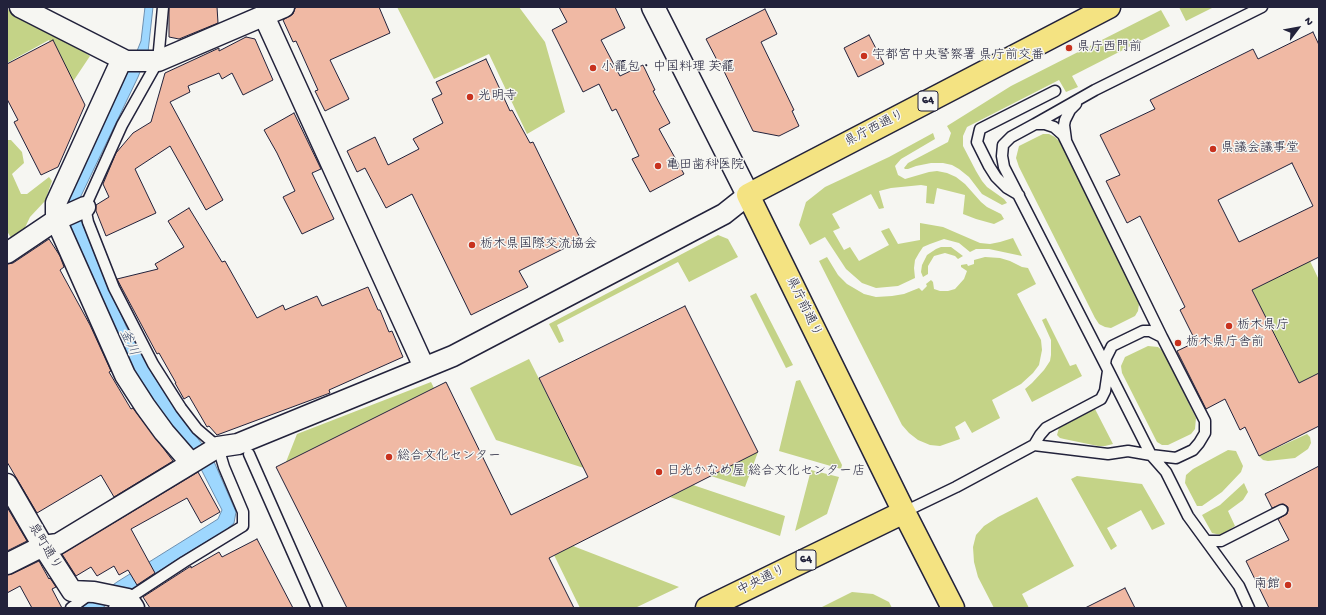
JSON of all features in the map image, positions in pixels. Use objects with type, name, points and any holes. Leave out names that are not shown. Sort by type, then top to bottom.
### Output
[{"type":"main road","name":"県庁西通り","points":[[748,195],[1109,7]]},
{"type":"main road","name":"県庁前通り","points":[[748,195],[904,512],[953,608]]},
{"type":"main road","name":"中央通り","points":[[707,608],[904,512]]},
{"type":"street","points":[[20,7],[126,61],[158,61],[284,7]]},
{"type":"street","name":"県庁前通り","points":[[653,7],[748,195]]},
{"type":"street","points":[[264,16],[424,368]]},
{"type":"street","points":[[122,59],[56,203],[56,220],[125,375],[164,432],[191,463]]},
{"type":"street","points":[[7,564],[43,546],[58,544],[218,447],[238,444],[453,356],[724,214],[748,195]]},
{"type":"street","points":[[7,253],[56,220],[85,207]]},
{"type":"street","name":"泉町通り","points":[[7,484],[43,546],[72,591],[94,592]]},
{"type":"street","points":[[94,592],[126,605]]},
{"type":"lane","points":[[126,605],[184,562],[243,526],[244,512],[224,467],[218,447],[197,429],[181,408],[153,364],[114,288],[88,222],[85,207],[122,126],[158,61],[163,7]]},
{"type":"lane","points":[[1249,608],[1239,586],[1188,516],[1166,472],[1151,455],[1004,167],[1002,156],[1003,145],[1011,137],[1087,95],[1262,7]]},
{"type":"lane","points":[[1019,195],[1007,188],[988,166],[977,142],[980,129],[1055,91]]},
{"type":"lane","points":[[1066,141],[1064,125],[1065,120],[1070,110],[1087,95]]},
{"type":"lane","points":[[1034,445],[1108,454],[1128,451],[1176,458],[1193,450],[1205,433],[1205,421],[1063,135],[1054,127],[1045,124],[1035,124]]},
{"type":"lane","points":[[904,512],[956,487],[1034,445],[1046,428],[1101,399],[1106,391],[1106,358],[1112,346],[1143,331],[1150,331],[1162,337]]},
{"type":"lane","points":[[249,454],[317,608]]},
{"type":"lane","points":[[1207,541],[1221,541],[1282,510]]},
{"type":"lane","points":[[71,608],[94,592]]},
{"type":"green space","points":[[397,7],[519,7],[545,42],[565,112],[527,134],[489,54],[434,79]]},
{"type":"green space","points":[[1179,7],[1214,7],[1186,21]]},
{"type":"green space","points":[[7,9],[40,23],[90,56],[72,83],[49,40],[7,63]]},
{"type":"green space","points":[[1161,10],[1170,26],[1072,76],[1078,87],[1066,92],[1059,80],[967,127],[963,136],[963,146],[976,171],[987,187],[1004,199],[1007,203],[1002,205],[982,194],[969,177],[952,165],[931,163],[908,169],[904,168],[908,163],[948,142],[951,133],[947,126],[1011,86]]},
{"type":"green space","points":[[933,133],[935,139],[901,159],[895,166],[898,175],[905,179],[929,172],[937,171],[947,173],[956,177],[965,184],[981,202],[987,207],[1001,214],[1004,219],[994,224],[963,214],[965,195],[937,188],[934,204],[926,203],[927,186],[921,185],[891,188],[879,191],[884,208],[879,209],[871,194],[832,214],[840,228],[833,231],[844,250],[850,247],[859,261],[889,245],[881,231],[889,228],[898,244],[920,240],[920,223],[943,227],[980,243],[990,244],[1013,238],[1022,256],[989,249],[976,249],[970,252],[959,243],[944,239],[923,247],[915,260],[915,278],[898,286],[876,288],[862,283],[846,269],[825,237],[810,245],[799,225],[806,202],[825,187],[889,157]]},
{"type":"green space","points":[[1043,134],[1049,134],[1060,142],[1138,297],[1138,311],[1135,316],[1111,328],[1099,324],[1095,318],[1019,167],[1016,158],[1019,146]]},
{"type":"green space","points":[[7,140],[11,140],[22,152],[24,163],[12,174],[21,194],[27,194],[49,177],[52,181],[45,201],[30,217],[22,234],[11,238],[7,231]]},
{"type":"green space","points":[[718,235],[728,239],[738,257],[689,282],[678,262],[557,325],[564,341],[559,343],[549,324]]},
{"type":"green space","points":[[941,247],[951,247],[963,256],[958,259],[955,256],[945,253],[934,256],[928,266],[928,274],[923,277],[921,272],[922,265],[927,255]]},
{"type":"green space","points":[[827,257],[838,275],[847,284],[864,294],[876,297],[904,294],[919,288],[922,291],[927,286],[926,284],[931,280],[933,282],[934,289],[948,291],[955,289],[964,279],[967,271],[961,267],[961,265],[967,264],[968,266],[974,264],[974,260],[985,257],[1000,258],[1028,268],[1036,284],[1017,294],[1041,340],[1042,350],[1039,365],[1021,384],[992,400],[1000,418],[972,433],[965,421],[955,427],[960,439],[940,446],[930,445],[918,440],[902,425],[819,261]]},
{"type":"green space","points":[[1310,261],[1319,280],[1319,373],[1299,383],[1252,290]]},
{"type":"green space","points":[[756,293],[793,365],[786,368],[750,296]]},
{"type":"green space","points":[[1046,318],[1070,366],[1076,364],[1082,376],[1032,402],[1025,389],[1044,370],[1050,361],[1051,355],[1051,340],[1042,320]]},
{"type":"green space","points":[[1148,346],[1158,347],[1163,351],[1196,418],[1195,429],[1191,434],[1168,445],[1162,445],[1157,442],[1122,373],[1121,366],[1125,357]]},
{"type":"green space","points":[[529,359],[584,468],[496,440],[470,388]]},
{"type":"green space","points":[[800,380],[842,465],[841,469],[779,451],[796,381]]},
{"type":"green space","points":[[431,382],[434,388],[286,462],[297,434]]},
{"type":"green space","points":[[1095,409],[1113,444],[1098,446],[1060,438],[1057,435],[1059,428]]},
{"type":"green space","points":[[1307,434],[1310,437],[1311,443],[1308,449],[1295,458],[1268,461],[1263,460],[1259,456]]},
{"type":"green space","points":[[1228,450],[1236,451],[1243,466],[1241,472],[1222,492],[1202,506],[1197,506],[1185,483],[1186,475],[1193,469]]},
{"type":"green space","points":[[758,452],[745,487],[711,476]]},
{"type":"green space","points":[[811,470],[839,477],[827,514],[795,531]]},
{"type":"green space","points":[[1077,476],[1142,484],[1165,524],[1152,530],[1141,510],[1107,528],[1117,546],[1111,550],[1071,479]]},
{"type":"green space","points":[[1244,483],[1248,492],[1243,500],[1228,511],[1235,526],[1221,535],[1212,533],[1202,515],[1220,505]]},
{"type":"green space","points":[[693,485],[785,516],[780,536],[670,497]]},
{"type":"green space","points":[[1037,497],[1074,566],[1022,594],[1029,608],[994,608],[978,577],[974,562],[973,547],[976,535],[984,526],[998,517]]},
{"type":"green space","points":[[573,546],[679,587],[635,608],[580,608],[554,555]]},
{"type":"green space","points":[[852,592],[873,594],[889,602],[892,608],[820,608]]},
{"type":"water","name":"釜川","points":[[145,7],[153,7],[148,52],[138,77],[80,198],[80,218],[126,326],[153,375],[182,418],[212,457],[236,512],[234,523],[226,530],[184,555],[102,608],[81,608],[117,582],[218,519],[222,510],[201,469],[134,376],[66,226],[62,206],[74,178],[137,51],[141,41]]},
{"type":"building","points":[[169,7],[217,7],[218,23],[179,39],[169,37]]},
{"type":"building","points":[[379,7],[390,33],[330,60],[349,99],[325,111],[315,91],[318,90],[296,41],[293,42],[283,20],[293,14],[295,8]]},
{"type":"building","points":[[559,7],[615,7],[625,28],[601,40],[620,76],[643,65],[655,90],[653,91],[670,123],[659,129],[684,174],[650,192],[632,159],[639,156],[616,109],[612,111],[599,84],[583,92],[552,30],[567,22]]},
{"type":"building","points":[[765,9],[777,34],[761,42],[794,110],[792,111],[799,126],[779,136],[753,131],[720,63],[719,64],[706,39]]},
{"type":"building","points":[[1313,32],[1319,45],[1319,257],[1252,290],[1299,383],[1319,373],[1319,426],[1259,456],[1245,427],[1240,430],[1225,399],[1206,409],[1177,351],[1196,342],[1180,310],[1185,307],[1140,216],[1127,223],[1106,181],[1120,175],[1100,135],[1155,109],[1150,100],[1253,49],[1258,59]],"holes":[[[1292,163],[1313,206],[1239,242],[1218,200]]]},
{"type":"building","name":"宇都宮中央警察署 県庁前交番","points":[[869,35],[884,64],[858,77],[844,48]]},
{"type":"building","points":[[246,37],[255,39],[273,80],[243,95],[232,73],[222,79],[219,73],[188,86],[190,92],[170,102],[223,200],[206,210],[170,146],[135,169],[156,213],[106,236],[96,211],[96,205],[109,197],[103,184],[116,153],[133,133],[151,122],[165,73],[219,48],[219,51]]},
{"type":"building","points":[[53,40],[85,105],[58,167],[41,175],[14,122],[18,120],[7,99],[7,64]]},
{"type":"building","points":[[486,59],[510,111],[512,110],[530,143],[533,142],[581,240],[519,271],[528,287],[471,315],[412,194],[386,208],[365,168],[357,172],[347,151],[375,137],[388,165],[419,149],[413,139],[443,123],[432,99],[442,94],[436,82]]},
{"type":"building","points":[[294,113],[321,169],[312,173],[334,219],[302,234],[283,197],[295,191],[264,130]]},
{"type":"building","points":[[189,208],[222,262],[225,261],[257,318],[283,305],[285,310],[317,296],[322,306],[368,287],[389,332],[392,331],[403,357],[329,390],[330,393],[217,435],[209,426],[207,427],[189,396],[184,399],[159,353],[157,354],[117,279],[158,269],[155,264],[184,247],[168,221]]},
{"type":"building","points":[[49,239],[60,256],[64,267],[60,270],[90,325],[111,371],[109,372],[131,409],[133,408],[173,461],[114,497],[101,475],[37,513],[7,462],[7,264],[13,263]]},
{"type":"building","name":"総合文化センター","points":[[685,306],[758,452],[549,558],[574,608],[347,608],[276,467],[446,382],[511,515],[588,477],[539,378]]},
{"type":"building","name":"南館","points":[[1319,466],[1319,608],[1269,608],[1246,561],[1289,540],[1278,519],[1287,514],[1288,507],[1283,504],[1272,508],[1265,494]]},
{"type":"building","points":[[198,472],[220,512],[201,523],[187,498],[131,529],[155,573],[137,585],[128,570],[119,575],[114,566],[97,576],[91,567],[76,576],[62,554]]},
{"type":"building","points":[[7,507],[27,541],[7,551]]},
{"type":"building","points":[[257,539],[293,608],[150,608],[143,597],[191,566],[191,568],[219,552],[222,557]]},
{"type":"building","points":[[39,561],[49,579],[50,578],[56,587],[52,589],[62,608],[32,608],[20,586],[7,593],[7,575]]},
{"type":"building","points":[[1125,588],[1135,608],[1085,608]]},
{"type":"place","name":"県庁西門前","points":[[1069,48]]},
{"type":"place","name":"宇都宮中央警察署 県庁前交番","points":[[864,56]]},
{"type":"place","name":"小籠包・中国料理 芙籠","points":[[593,68]]},
{"type":"place","name":"光明寺","points":[[470,97]]},
{"type":"place","name":"県議会議事堂","points":[[1213,149]]},
{"type":"place","name":"亀田歯科医院","points":[[658,166]]},
{"type":"place","name":"栃木県国際交流協会","points":[[472,245]]},
{"type":"place","name":"栃木県庁","points":[[1229,326]]},
{"type":"place","name":"栃木県庁舎前","points":[[1178,343]]},
{"type":"place","name":"総合文化センター","points":[[389,457]]},
{"type":"place","name":"日光かなめ屋 総合文化センター店","points":[[659,472]]},
{"type":"place","name":"南館","points":[[1288,585]]}]
